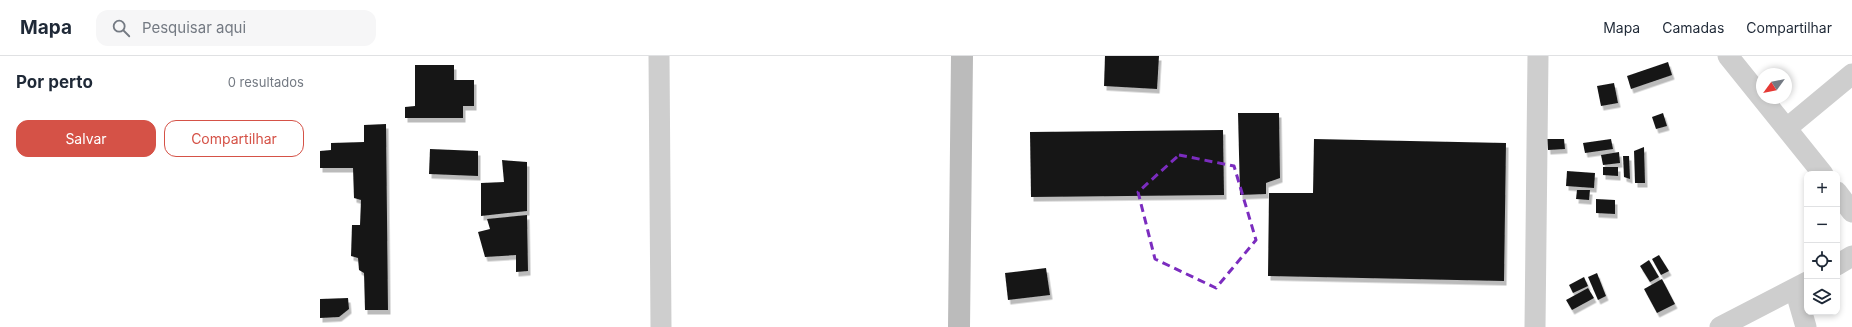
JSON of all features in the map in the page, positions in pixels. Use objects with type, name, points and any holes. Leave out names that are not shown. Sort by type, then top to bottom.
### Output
[{"type":"main road","points":[[959,327],[962,56]]},
{"type":"street","points":[[659,56],[661,327]]},
{"type":"street","points":[[1535,327],[1538,56]]},
{"type":"street","points":[[1728,56],[1821,171]]},
{"type":"street","points":[[1787,128],[1852,74]]},
{"type":"street","points":[[1840,196],[1852,212]]},
{"type":"street","points":[[1840,263],[1852,256]]},
{"type":"street","points":[[1720,327],[1801,286],[1806,327]]},
{"type":"highlighted area","points":[[1179,155],[1234,166],[1256,240],[1216,288],[1155,259],[1138,192]]},
{"type":"building","points":[[1105,56],[1159,56],[1157,89],[1104,86]]},
{"type":"building","points":[[1668,62],[1672,75],[1631,89],[1627,76]]},
{"type":"building","points":[[415,65],[454,65],[454,80],[474,80],[474,106],[463,106],[463,118],[405,118],[405,107],[415,106]]},
{"type":"building","points":[[1614,83],[1618,103],[1601,106],[1597,86]]},
{"type":"building","points":[[1238,113],[1279,113],[1280,178],[1266,183],[1266,194],[1240,195]]},
{"type":"building","points":[[1663,113],[1667,126],[1656,129],[1652,117]]},
{"type":"building","points":[[386,124],[388,310],[365,310],[364,273],[359,270],[358,258],[351,256],[352,225],[360,225],[361,200],[354,198],[353,168],[320,168],[320,151],[331,150],[331,143],[364,142],[364,125]]},
{"type":"building","points":[[1223,130],[1224,195],[1031,197],[1030,132]]},
{"type":"building","points":[[1314,139],[1506,143],[1504,281],[1268,276],[1269,193],[1313,193]]},
{"type":"building","points":[[1547,139],[1564,139],[1565,149],[1548,150]]},
{"type":"building","points":[[1611,139],[1613,149],[1585,153],[1583,143]]},
{"type":"building","points":[[1644,147],[1645,183],[1635,183],[1634,151]]},
{"type":"building","points":[[430,149],[478,151],[478,176],[429,174]]},
{"type":"building","points":[[1619,152],[1620,163],[1603,165],[1601,155]]},
{"type":"building","points":[[1623,156],[1629,156],[1630,179],[1624,177]]},
{"type":"building","points":[[502,160],[527,162],[527,211],[481,216],[481,183],[504,182]]},
{"type":"building","points":[[1603,167],[1618,167],[1618,176],[1603,175]]},
{"type":"building","points":[[1567,171],[1595,173],[1594,188],[1566,186]]},
{"type":"building","points":[[1577,190],[1590,190],[1589,200],[1576,199]]},
{"type":"building","points":[[1596,199],[1615,200],[1615,214],[1596,213]]},
{"type":"building","points":[[527,215],[528,271],[516,272],[516,255],[485,257],[478,232],[490,229],[487,219]]},
{"type":"building","points":[[1659,255],[1669,271],[1661,275],[1652,259]]},
{"type":"building","points":[[1649,260],[1659,277],[1650,282],[1640,266]]},
{"type":"building","points":[[1046,268],[1050,295],[1008,300],[1005,273]]},
{"type":"building","points":[[1597,273],[1606,296],[1598,300],[1588,277]]},
{"type":"building","points":[[1584,277],[1588,286],[1573,293],[1569,285]]},
{"type":"building","points":[[1662,279],[1675,304],[1657,313],[1644,289]]},
{"type":"building","points":[[1588,288],[1594,298],[1572,310],[1566,300]]},
{"type":"building","points":[[348,298],[349,309],[339,317],[320,318],[320,299]]}]
